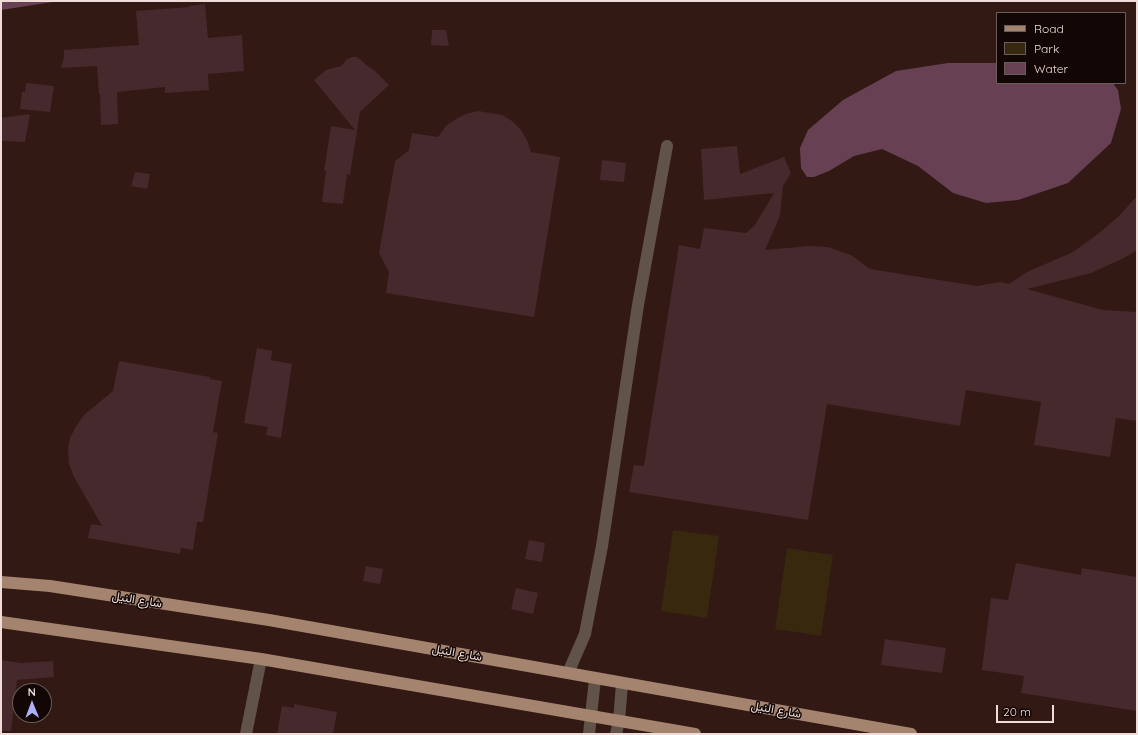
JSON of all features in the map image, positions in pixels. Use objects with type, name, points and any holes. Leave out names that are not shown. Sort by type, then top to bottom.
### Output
[{"type":"main road","name":"شارع النيل","points":[[1,582],[50,586],[269,620],[622,684],[911,734]]},
{"type":"main road","points":[[1,622],[261,659],[695,734]]},
{"type":"street","points":[[568,673],[585,634],[602,546],[638,305],[668,146]]},
{"type":"street","points":[[246,734],[261,659]]},
{"type":"street","points":[[589,734],[594,679]]},
{"type":"street","points":[[616,734],[619,721],[622,684]]},
{"type":"green space","points":[[673,530],[719,536],[707,618],[661,611]]},
{"type":"green space","points":[[787,548],[833,555],[821,636],[775,629]]},
{"type":"water","points":[[1,1],[59,1],[1,10]]},
{"type":"water","points":[[948,63],[996,63],[996,84],[1114,84],[1118,90],[1121,109],[1111,143],[1068,183],[1018,200],[986,203],[953,193],[918,166],[882,149],[854,156],[829,171],[814,177],[807,177],[801,168],[800,148],[808,130],[843,100],[896,71]]},
{"type":"building","points":[[205,4],[208,38],[242,35],[244,71],[208,74],[209,90],[165,93],[165,87],[117,92],[118,124],[101,125],[97,66],[61,68],[64,50],[139,45],[136,11],[189,7]]},
{"type":"building","points":[[432,30],[446,30],[449,46],[431,45]]},
{"type":"building","points":[[357,57],[361,60],[389,85],[360,112],[350,175],[347,174],[343,204],[322,202],[326,171],[324,171],[331,126],[355,130],[314,80],[326,70],[341,66],[347,59]]},
{"type":"building","points":[[26,83],[54,86],[50,112],[20,109],[22,92],[25,92]]},
{"type":"building","points":[[478,111],[502,115],[512,121],[521,130],[527,140],[531,152],[560,157],[534,317],[386,293],[389,272],[379,253],[395,161],[409,150],[412,133],[438,137],[446,126],[456,119],[466,114]]},
{"type":"building","points":[[30,114],[25,142],[1,141],[1,118]]},
{"type":"building","points":[[737,146],[740,174],[784,157],[791,173],[783,186],[780,216],[765,250],[809,246],[828,247],[851,255],[870,269],[977,286],[1000,282],[1009,284],[1027,272],[1073,252],[1098,234],[1119,216],[1137,196],[1137,250],[1124,258],[1091,273],[1027,289],[1103,310],[1137,312],[1137,421],[1116,418],[1110,457],[1034,445],[1041,402],[966,390],[960,426],[827,404],[808,520],[629,492],[634,465],[644,466],[679,245],[700,249],[704,228],[746,233],[755,225],[774,193],[704,200],[701,149]]},
{"type":"building","points":[[602,160],[626,163],[624,182],[600,180]]},
{"type":"building","points":[[135,172],[150,174],[147,189],[131,186]]},
{"type":"building","points":[[257,348],[272,351],[271,360],[292,364],[281,438],[266,435],[268,427],[244,423]]},
{"type":"building","points":[[119,361],[210,377],[210,379],[222,381],[213,432],[218,433],[203,522],[197,522],[193,550],[181,548],[180,554],[88,538],[91,524],[102,526],[74,477],[69,464],[68,449],[70,438],[84,415],[113,391]]},
{"type":"building","points":[[529,540],[545,543],[542,562],[525,559]]},
{"type":"building","points":[[1016,563],[1081,575],[1082,568],[1137,577],[1137,711],[1021,693],[1024,676],[982,670],[991,598],[1008,600]]},
{"type":"building","points":[[366,566],[383,569],[380,584],[363,581]]},
{"type":"building","points":[[516,588],[538,593],[533,614],[511,609]]},
{"type":"building","points":[[885,639],[946,648],[942,673],[881,665]]},
{"type":"building","points":[[1,660],[22,663],[53,661],[54,677],[17,680],[17,683],[12,683],[11,731],[1,731]]},
{"type":"building","points":[[294,704],[337,712],[333,734],[277,734],[282,706],[294,708]]}]
